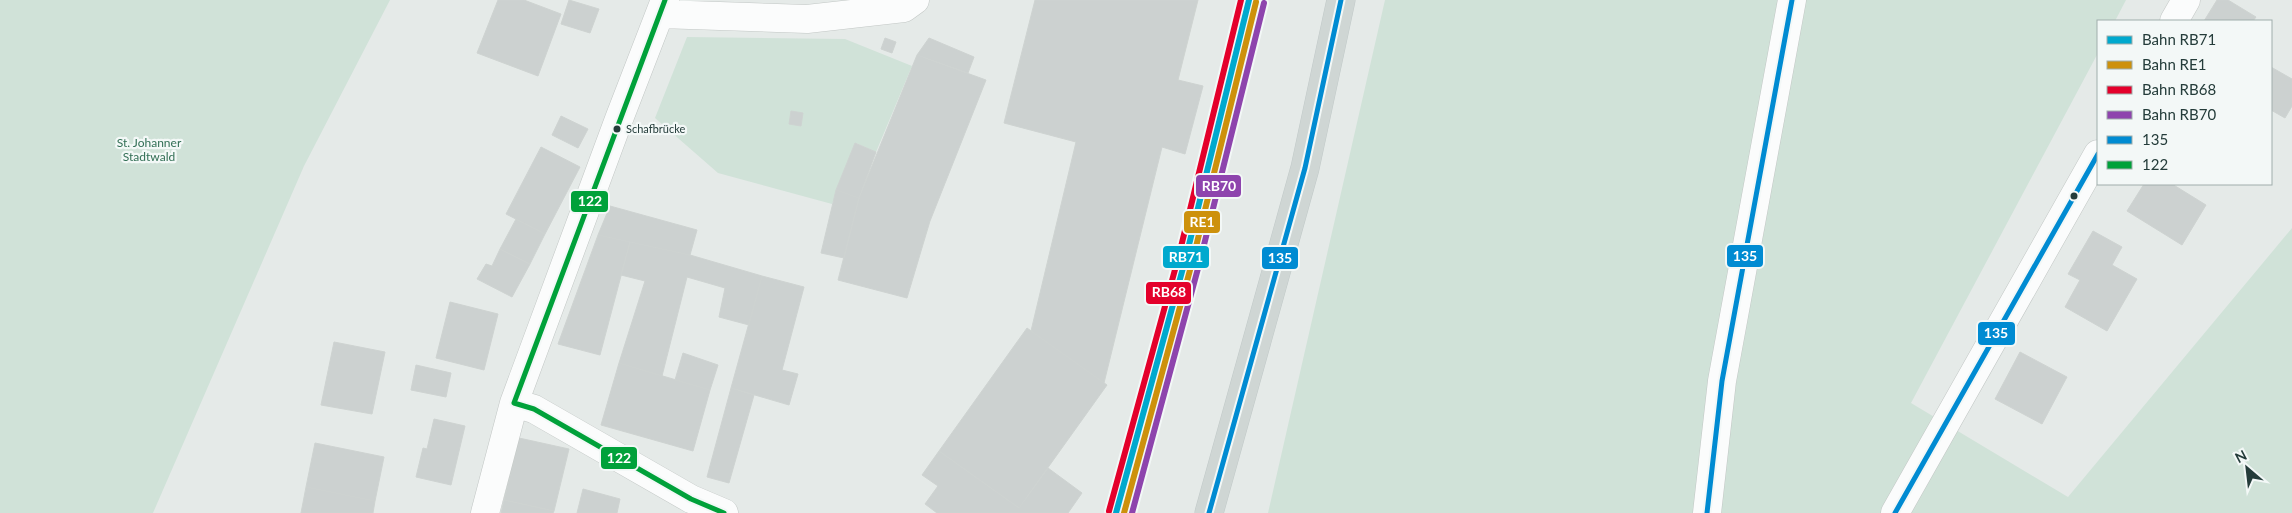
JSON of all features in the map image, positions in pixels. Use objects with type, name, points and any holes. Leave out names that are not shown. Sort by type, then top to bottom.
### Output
[{"type":"main road","points":[[1210,513],[1305,168],[1341,0]]},
{"type":"street","points":[[486,513],[514,403],[662,7],[807,19],[904,8],[915,0]]},
{"type":"street","points":[[1708,513],[1722,381],[1792,0]]},
{"type":"street","points":[[2175,20],[2186,0]]},
{"type":"street","points":[[1895,513],[2097,156]]},
{"type":"street","points":[[514,403],[534,409],[691,499],[724,513]]},
{"type":"green space","name":"St. Johanner Stadtwald","points":[[0,0],[390,0],[304,166],[153,513],[0,513]]},
{"type":"green space","points":[[1385,0],[2126,0],[2116,20],[2097,20],[2097,55],[1911,403],[2068,497],[2292,228],[2292,513],[1268,513]]},
{"type":"green space","points":[[687,37],[845,39],[912,66],[876,152],[856,143],[832,204],[718,173],[655,118]]},
{"type":"building","points":[[498,0],[524,0],[561,14],[538,76],[477,53]]},
{"type":"building","points":[[569,0],[599,9],[590,33],[561,24]]},
{"type":"building","points":[[1035,0],[1198,0],[1178,80],[1203,86],[1185,154],[1162,147],[1104,383],[1031,331],[1076,142],[1004,123]]},
{"type":"building","points":[[2217,0],[2228,0],[2256,17],[2254,20],[2205,20]]},
{"type":"building","points":[[885,38],[896,42],[892,53],[881,49]]},
{"type":"building","points":[[929,38],[974,57],[968,73],[917,55]]},
{"type":"building","points":[[917,55],[986,80],[930,221],[907,298],[838,280],[859,198]]},
{"type":"building","points":[[2272,68],[2292,79],[2292,106],[2285,118],[2272,111]]},
{"type":"building","points":[[791,111],[803,113],[801,126],[789,124]]},
{"type":"building","points":[[561,116],[588,129],[578,148],[552,135]]},
{"type":"building","points":[[855,143],[876,152],[859,198],[836,190]]},
{"type":"building","points":[[541,147],[580,167],[545,234],[506,214]]},
{"type":"building","points":[[2143,185],[2174,185],[2206,205],[2182,245],[2127,211]]},
{"type":"building","points":[[836,190],[859,198],[844,258],[821,253]]},
{"type":"building","points":[[610,206],[697,230],[690,255],[598,235]]},
{"type":"building","points":[[516,219],[545,234],[530,264],[500,249]]},
{"type":"building","points":[[2093,231],[2122,247],[2112,265],[2137,279],[2107,331],[2065,307],[2080,280],[2068,274]]},
{"type":"building","points":[[598,235],[630,242],[600,355],[558,344]]},
{"type":"building","points":[[630,242],[690,255],[762,276],[749,325],[719,317],[725,288],[687,277],[662,376],[619,363],[645,281],[621,275]]},
{"type":"building","points":[[500,249],[530,264],[512,297],[477,279],[486,264],[492,266]]},
{"type":"building","points":[[762,276],[804,287],[782,370],[798,374],[789,405],[731,388]]},
{"type":"building","points":[[450,302],[498,314],[484,370],[436,358]]},
{"type":"building","points":[[1027,328],[1107,385],[1019,508],[939,451]]},
{"type":"building","points":[[334,342],[385,352],[372,414],[321,405]]},
{"type":"building","points":[[2020,352],[2067,377],[2042,424],[1995,399]]},
{"type":"building","points":[[683,353],[718,365],[710,390],[675,380]]},
{"type":"building","points":[[619,363],[710,390],[693,451],[601,425]]},
{"type":"building","points":[[416,365],[451,373],[446,397],[411,390]]},
{"type":"building","points":[[731,388],[754,395],[729,483],[707,477]]},
{"type":"building","points":[[434,419],[465,426],[451,485],[416,477],[423,448],[427,449]]},
{"type":"building","points":[[519,438],[569,449],[554,511],[504,500]]},
{"type":"building","points":[[315,443],[384,457],[375,501],[306,487]]},
{"type":"building","points":[[939,451],[1019,508],[1048,468],[1082,493],[1068,513],[937,513],[925,504],[938,486],[922,475]]},
{"type":"building","points":[[306,487],[375,501],[373,513],[301,513]]},
{"type":"building","points":[[583,489],[620,499],[617,513],[577,513]]},
{"type":"building","points":[[504,500],[554,511],[553,513],[501,513]]},
{"type":"rail line","name":"RB68","points":[[1109,511],[1179,255],[1241,0]]},
{"type":"rail line","name":"RB71","points":[[1116,513],[1186,257],[1249,0]]},
{"type":"rail line","name":"RE1","points":[[1124,513],[1193,259],[1256,2]]},
{"type":"rail line","name":"RB70","points":[[1132,513],[1200,261],[1264,3]]},
{"type":"transit line","name":"122","points":[[514,403],[665,0]]},
{"type":"transit line","name":"135","points":[[1209,513],[1305,168],[1341,0]]},
{"type":"transit line","name":"135","points":[[1707,513],[1722,381],[1792,0]]},
{"type":"transit line","name":"135","points":[[1895,513],[2097,156]]},
{"type":"transit line","name":"122","points":[[514,403],[534,409],[691,499],[724,513]]},
{"type":"place","name":"Schafbrücke","points":[[617,129]]}]
